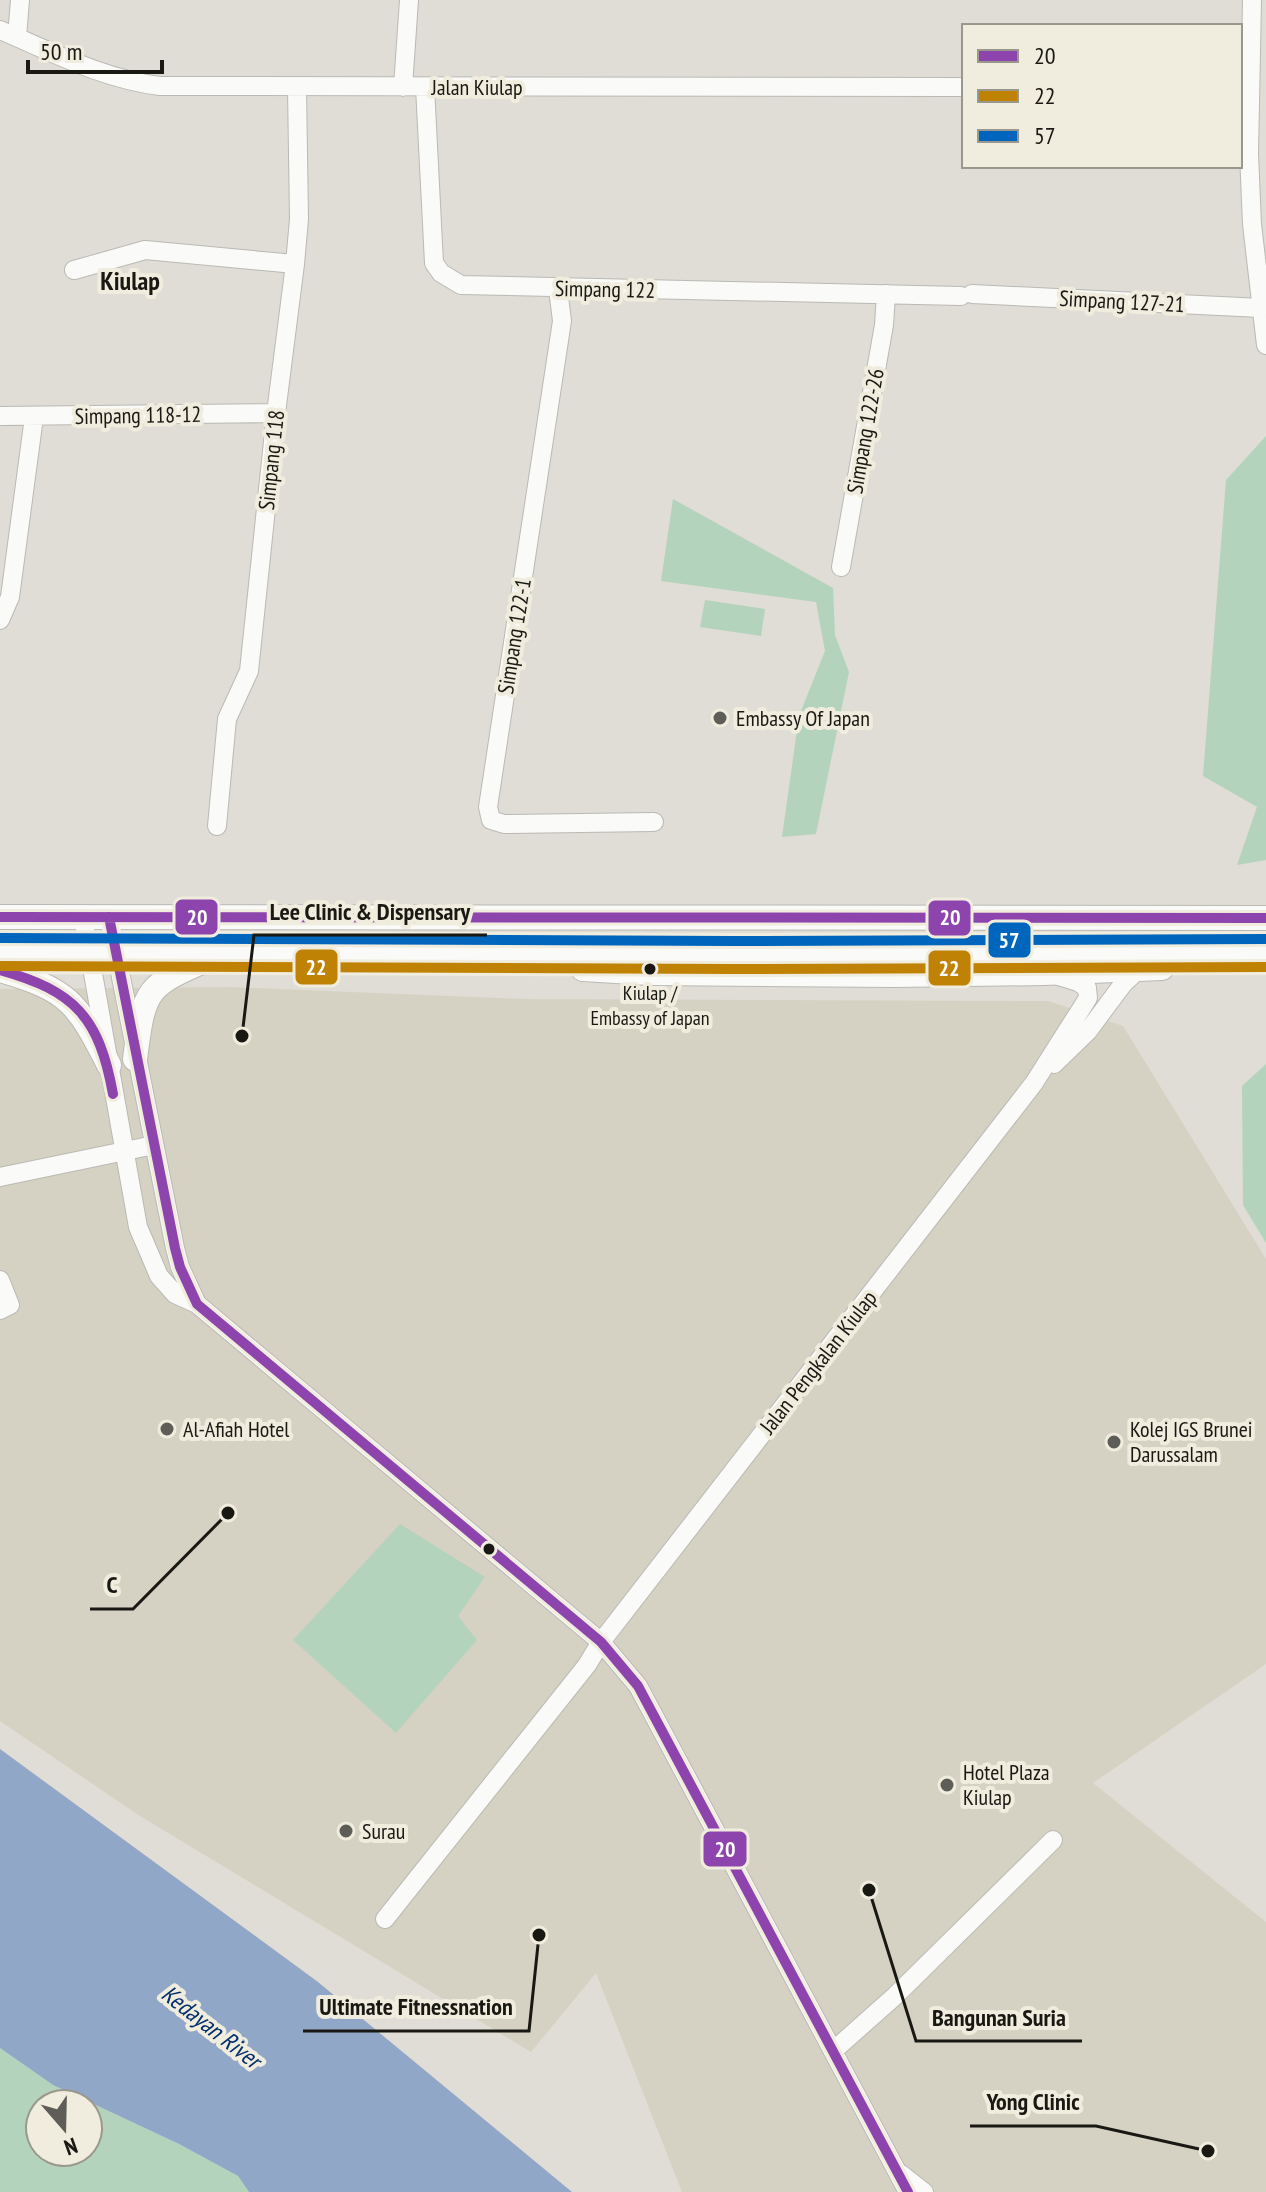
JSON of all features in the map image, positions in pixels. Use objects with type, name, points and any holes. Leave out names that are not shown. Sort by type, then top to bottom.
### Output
[{"type":"main road","points":[[0,917],[1266,918]]},
{"type":"main road","points":[[1088,919],[1142,933],[1222,934],[1247,943],[1260,953]]},
{"type":"main road","points":[[0,952],[1260,953]]},
{"type":"main road","points":[[135,1059],[146,997],[162,982],[223,953]]},
{"type":"main road","points":[[420,954],[649,973],[1044,973],[1215,967],[1260,953]]},
{"type":"main road","points":[[0,970],[46,986],[69,999],[85,1019],[109,1065]]},
{"type":"street","points":[[9,33],[20,0]]},
{"type":"street","points":[[403,87],[409,0]]},
{"type":"street","points":[[1252,0],[1244,88],[1252,224],[1266,345]]},
{"type":"street","name":"Jalan Kiulap","points":[[9,33],[133,83],[188,87],[962,87]]},
{"type":"street","name":"Simpang 122","points":[[425,87],[434,263],[441,273],[461,285],[967,295]]},
{"type":"street","name":"Simpang 118","points":[[217,826],[227,719],[249,671],[295,264],[299,219],[297,88]]},
{"type":"street","points":[[74,270],[145,250],[295,264]]},
{"type":"street","name":"Simpang 122-1","points":[[558,289],[562,321],[488,807],[491,820],[504,824],[654,822]]},
{"type":"street","name":"Simpang 122-26","points":[[841,567],[884,325],[886,294]]},
{"type":"street","name":"Simpang 127-21","points":[[967,295],[1264,313]]},
{"type":"street","name":"Simpang 118-12","points":[[0,416],[276,413]]},
{"type":"street","points":[[0,620],[10,597],[34,417]]},
{"type":"street","points":[[83,917],[138,1227],[159,1276],[175,1294],[197,1304],[601,1642],[638,1686],[908,2192]]},
{"type":"street","points":[[109,917],[175,1248],[197,1304]]},
{"type":"street","points":[[1034,1083],[1088,1031],[1123,984],[1139,969]]},
{"type":"street","points":[[1034,1083],[1088,998],[1087,988],[1078,982],[1044,973]]},
{"type":"street","name":"Jalan Pengkalan Kiulap","points":[[385,1919],[587,1665],[601,1642],[1034,1083]]},
{"type":"street","points":[[0,1177],[154,1145]]},
{"type":"street","points":[[0,1280],[10,1305],[0,1310]]},
{"type":"street","points":[[833,2051],[895,1996],[1053,1840]]},
{"type":"street","points":[[899,2172],[924,2192]]},
{"type":"shaded area","points":[[227,987],[525,999],[1048,1001],[1123,1026],[1266,1259],[1266,1664],[1093,1783],[1266,1922],[1266,2192],[682,2192],[596,1973],[531,2052],[140,1816],[0,1721],[0,989]]},
{"type":"green space","points":[[1266,436],[1266,860],[1237,865],[1257,807],[1203,776],[1226,480]]},
{"type":"green space","points":[[673,499],[833,588],[835,635],[849,672],[816,834],[782,837],[799,716],[825,651],[816,602],[661,581]]},
{"type":"green space","points":[[705,600],[765,609],[761,636],[700,627]]},
{"type":"green space","points":[[1266,1064],[1266,1243],[1243,1205],[1242,1086]]},
{"type":"green space","points":[[400,1524],[485,1577],[458,1616],[477,1640],[396,1733],[293,1640]]},
{"type":"green space","points":[[0,2048],[59,2088],[24,2088],[24,2168],[104,2168],[104,2109],[238,2176],[249,2192],[0,2192]]},
{"type":"water","name":"Kedayan River","points":[[0,1749],[318,1982],[572,2192],[249,2192],[238,2176],[104,2109],[104,2088],[59,2088],[0,2048]]},
{"type":"transit line","name":"20","points":[[0,917],[1266,918]]},
{"type":"transit line","name":"20","points":[[109,917],[175,1248],[197,1304],[601,1642],[638,1686],[908,2192]]},
{"type":"transit line","name":"57","points":[[0,938],[731,941],[1266,939]]},
{"type":"transit line","name":"22","points":[[0,966],[731,969],[1266,967]]},
{"type":"transit line","name":"20","points":[[0,970],[47,987],[79,1011],[100,1045],[113,1094]]},
{"type":"place","name":"Embassy Of Japan","points":[[720,718]]},
{"type":"place","name":"Kiulap / Embassy of Japan","points":[[650,969]]},
{"type":"place","name":"Lee Clinic & Dispensary","points":[[242,1036]]},
{"type":"place","name":"Al-Afiah Hotel","points":[[167,1429]]},
{"type":"place","name":"Kolej IGS Brunei Darussalam","points":[[1114,1442]]},
{"type":"place","name":"C","points":[[228,1513]]},
{"type":"place","name":"Hotel Plaza Kiulap","points":[[947,1785]]},
{"type":"place","name":"Surau","points":[[346,1831]]},
{"type":"place","name":"Bangunan Suria","points":[[869,1890]]},
{"type":"place","name":"Ultimate Fitnessnation","points":[[539,1935]]},
{"type":"place","name":"Yong Clinic","points":[[1208,2151]]},
{"type":"district","name":"Kiulap","points":[[130,281]]}]
